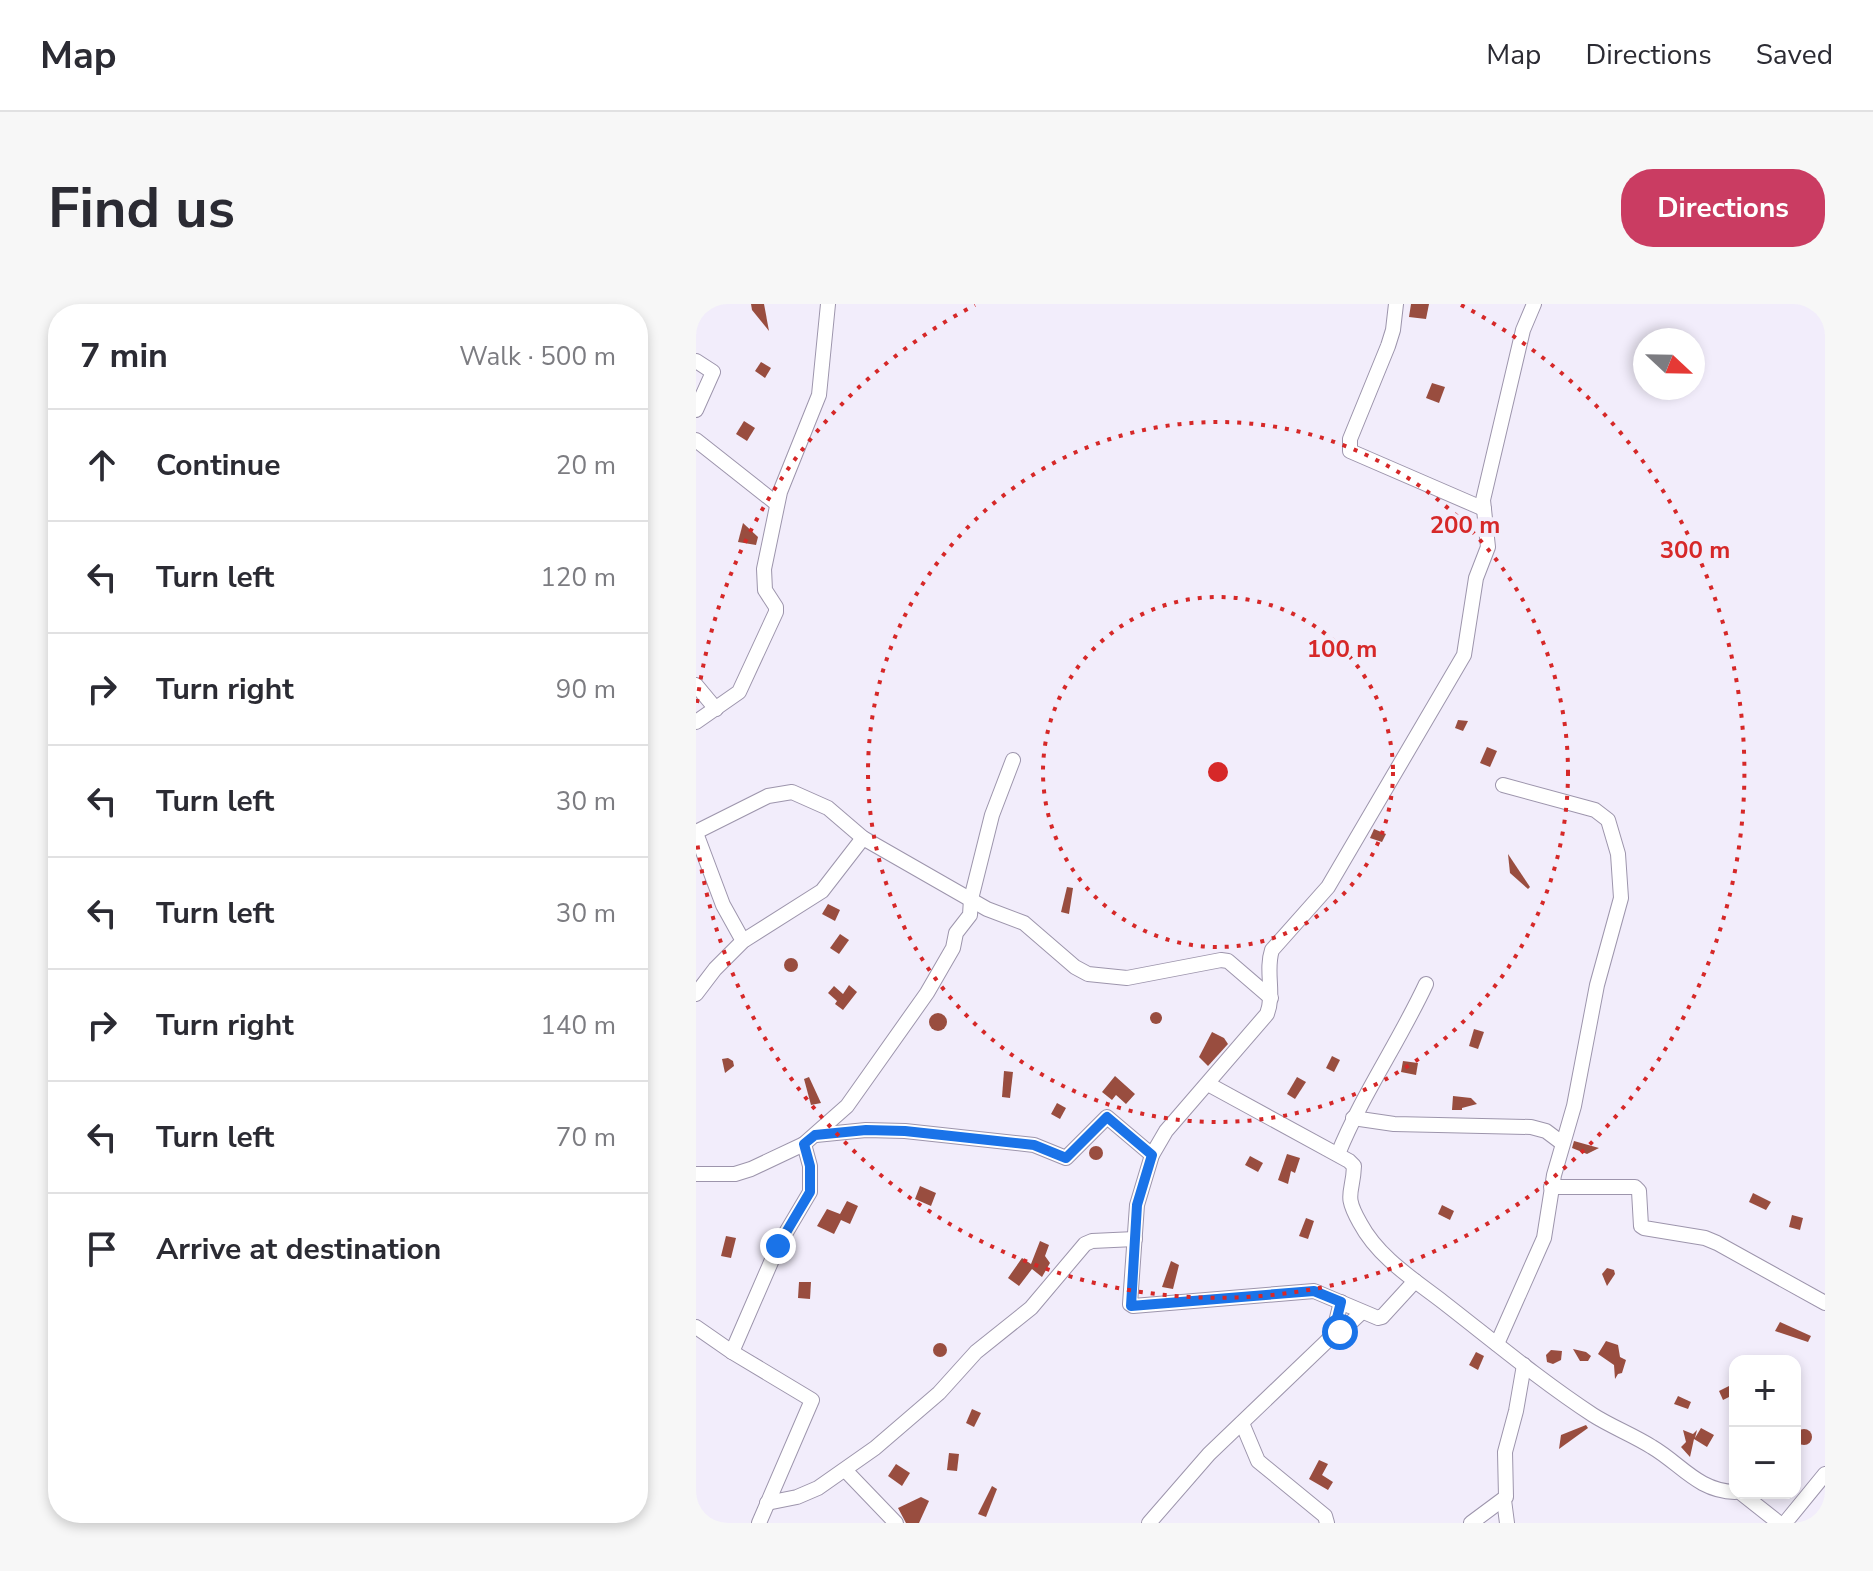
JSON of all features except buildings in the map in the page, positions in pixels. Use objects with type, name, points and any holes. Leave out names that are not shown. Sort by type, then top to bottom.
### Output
[{"type":"street","points":[[696,722],[732,699],[744,685],[776,612],[765,590],[764,569],[777,504],[819,395],[828,304]]},
{"type":"street","points":[[1396,304],[1391,338],[1350,439],[1350,451],[1484,509]]},
{"type":"street","points":[[1415,1281],[1378,1318],[1314,1291],[1131,1306],[1137,1205],[1152,1155],[1166,1131],[1267,1014],[1271,998],[1269,960],[1272,950],[1328,887],[1464,655],[1476,578],[1488,547],[1483,500],[1523,330],[1534,304]]},
{"type":"street","points":[[696,361],[713,372],[696,410]]},
{"type":"street","points":[[696,440],[777,504]]},
{"type":"street","points":[[696,685],[716,709]]},
{"type":"street","points":[[696,1174],[735,1174],[751,1169],[810,1139],[847,1106],[919,1006],[945,963],[970,907],[992,815],[1013,760]]},
{"type":"street","points":[[1497,1344],[1544,1238],[1551,1187],[1574,1106],[1595,997],[1621,898],[1618,854],[1608,820],[1603,814],[1503,785]]},
{"type":"street","points":[[743,941],[723,905],[696,833],[768,796],[792,792],[828,808],[863,838],[970,907],[1024,923],[1075,967],[1088,974],[1127,978],[1221,960],[1228,961],[1271,998]]},
{"type":"street","points":[[696,994],[743,941],[822,891],[863,838]]},
{"type":"street","points":[[1338,1154],[1353,1118],[1408,1023],[1426,984]]},
{"type":"street","points":[[1208,1084],[1338,1154],[1354,1166],[1348,1195],[1359,1222],[1378,1249],[1415,1281],[1592,1414],[1659,1451],[1687,1475],[1709,1488],[1729,1491]]},
{"type":"street","points":[[810,1139],[866,1130],[905,1131],[1034,1145],[1066,1158],[1107,1117],[1152,1155]]},
{"type":"street","points":[[1353,1118],[1406,1124],[1531,1127],[1546,1131],[1562,1143]]},
{"type":"street","points":[[732,1352],[778,1246],[810,1192],[810,1139]]},
{"type":"street","points":[[1551,1187],[1635,1187],[1639,1191],[1641,1226],[1644,1228],[1705,1238],[1825,1303]]},
{"type":"street","points":[[767,1503],[797,1497],[846,1471],[939,1393],[976,1352],[1031,1308],[1085,1244],[1135,1239]]},
{"type":"street","points":[[1333,1334],[1341,1302]]},
{"type":"street","points":[[1149,1523],[1209,1454],[1333,1334],[1362,1312]]},
{"type":"street","points":[[696,1327],[812,1400],[759,1523]]},
{"type":"street","points":[[1507,1523],[1505,1452],[1524,1365]]},
{"type":"street","points":[[1242,1423],[1258,1461],[1325,1516],[1327,1523]]},
{"type":"street","points":[[846,1471],[896,1523]]},
{"type":"street","points":[[1785,1523],[1825,1474]]},
{"type":"street","points":[[1749,1499],[1779,1523]]},
{"type":"street","points":[[1471,1523],[1504,1500]]},
{"type":"route","points":[[778,1246],[810,1192],[810,1166],[804,1144],[815,1135],[866,1130],[905,1131],[1034,1145],[1066,1158],[1107,1117],[1152,1155],[1137,1205],[1131,1306],[1314,1291],[1341,1302],[1333,1334],[1340,1332]]}]
